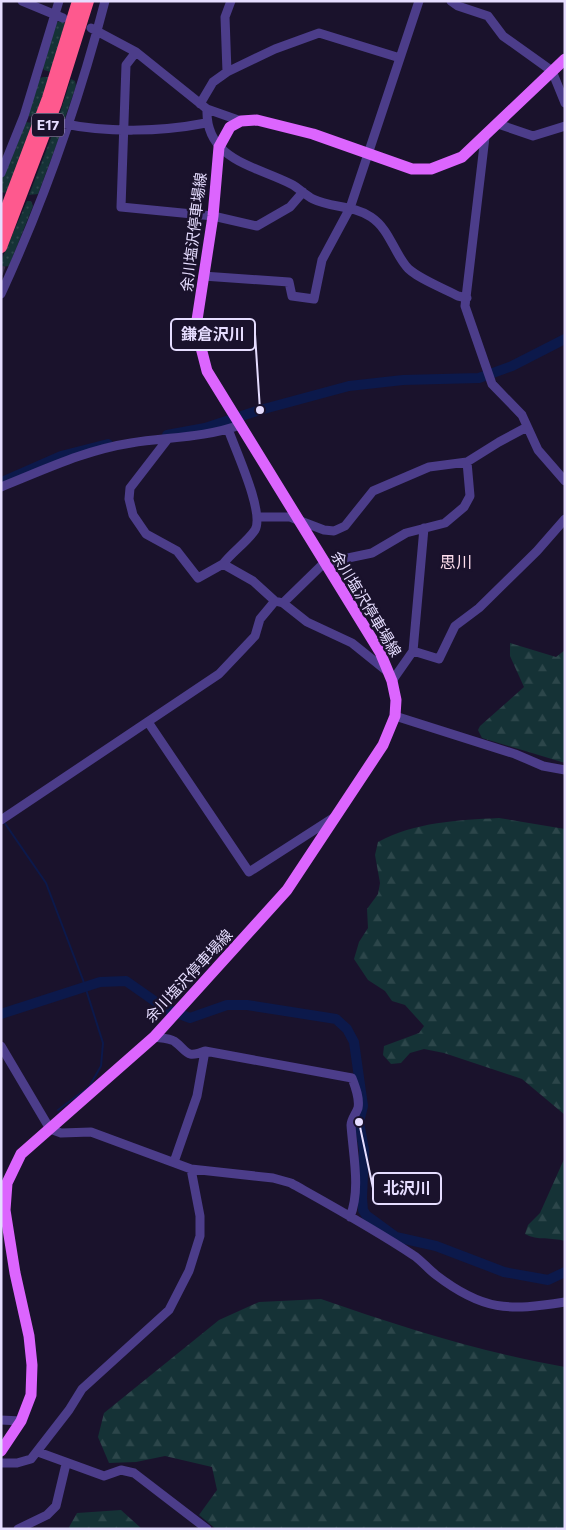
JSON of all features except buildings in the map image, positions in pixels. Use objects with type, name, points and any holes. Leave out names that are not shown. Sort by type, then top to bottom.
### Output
[{"type":"highway","name":"E17","points":[[1,223],[48,98],[78,1]]},
{"type":"highway","name":"E17","points":[[1,247],[53,111],[88,1]]},
{"type":"main road","points":[[241,121],[257,120],[313,134],[412,169],[431,169],[462,156],[485,137],[565,59]]},
{"type":"main road","name":"余川塩沢停車場線","points":[[1,1451],[21,1421],[31,1395],[32,1365],[29,1336],[3,1210],[7,1183],[21,1154],[154,1037],[283,896],[339,815],[383,745],[395,716],[396,700],[390,677],[380,652],[207,371],[199,340],[198,320],[219,147],[230,127],[241,121]]},
{"type":"street","points":[[22,1],[59,16]]},
{"type":"street","points":[[1,173],[27,117],[59,16],[59,1]]},
{"type":"street","points":[[1,294],[64,124],[94,29],[105,1]]},
{"type":"street","points":[[227,72],[225,17],[231,1]]},
{"type":"street","points":[[203,276],[289,282],[292,296],[314,300],[322,260],[350,208],[419,1]]},
{"type":"street","points":[[451,1],[458,6],[488,16],[503,36],[552,71],[565,103]]},
{"type":"street","points":[[94,29],[136,52],[204,107],[241,121]]},
{"type":"street","points":[[400,58],[319,33],[275,48],[227,72],[213,82],[204,107],[206,123],[219,147],[243,165],[292,184],[314,200],[350,208],[369,216],[382,225],[407,268],[458,296],[467,298]]},
{"type":"street","points":[[136,52],[126,65],[121,208],[212,216],[257,226],[290,207],[303,192]]},
{"type":"street","points":[[64,124],[124,129],[179,128],[206,123]]},
{"type":"street","points":[[498,124],[533,136],[565,126]]},
{"type":"street","points":[[485,137],[465,306],[492,384],[522,415],[538,450],[565,481]]},
{"type":"street","points":[[1,487],[88,453],[131,443],[167,440],[228,429],[240,425]]},
{"type":"street","points":[[259,517],[290,517],[324,530],[334,531],[345,526],[373,491],[429,467],[467,462],[527,427]]},
{"type":"street","points":[[167,440],[130,488],[129,499],[133,515],[146,534],[177,550],[198,578],[223,564],[255,529],[259,517],[243,466],[228,429]]},
{"type":"street","points":[[1,820],[219,674],[254,636],[260,619],[324,563],[372,553],[406,533],[445,523],[464,507],[470,496],[467,462]]},
{"type":"street","points":[[413,651],[439,659],[455,626],[485,601],[537,551],[565,518]]},
{"type":"street","points":[[223,564],[254,581],[307,622],[352,643],[390,677],[413,651],[424,528]]},
{"type":"street","points":[[395,716],[544,766],[565,770]]},
{"type":"street","points":[[148,722],[249,872],[339,815]]},
{"type":"street","points":[[154,1037],[173,1040],[185,1052],[195,1055],[205,1051],[352,1078],[357,1091],[358,1106],[351,1122],[356,1166],[354,1207],[350,1217]]},
{"type":"street","points":[[1,1046],[50,1129],[60,1133],[91,1132],[191,1169],[273,1178],[291,1182],[415,1256],[434,1274],[467,1297],[492,1305],[524,1308],[565,1302]]},
{"type":"street","points":[[174,1162],[197,1096],[205,1051]]},
{"type":"street","points":[[1,1462],[17,1464],[31,1459],[69,1410],[82,1389],[169,1310],[189,1271],[200,1236],[200,1216],[191,1169]]},
{"type":"street","points":[[1,1420],[21,1421]]},
{"type":"street","points":[[38,1452],[66,1464],[78,1466],[104,1476],[121,1470],[134,1473],[207,1529]]},
{"type":"street","points":[[18,1529],[47,1515],[56,1506],[66,1464]]},
{"type":"green space","points":[[60,21],[66,23],[51,72],[44,70],[42,66],[56,23]]},
{"type":"green space","points":[[49,77],[36,117],[28,116],[38,79]]},
{"type":"green space","points":[[71,79],[75,81],[76,86],[65,118],[58,119]]},
{"type":"green space","points":[[25,122],[33,123],[7,193],[1,192],[1,179]]},
{"type":"green space","points":[[56,125],[62,130],[38,194],[29,195]]},
{"type":"green space","points":[[27,201],[31,201],[33,206],[9,266],[1,267],[1,261]]},
{"type":"green space","points":[[510,643],[556,657],[565,650],[565,763],[482,738],[478,730],[480,726],[524,687],[510,656]]},
{"type":"green space","points":[[499,818],[565,829],[565,1115],[522,1079],[444,1053],[424,1049],[410,1053],[401,1063],[391,1064],[383,1055],[384,1046],[419,1033],[424,1026],[405,1005],[392,1001],[385,991],[368,980],[354,959],[359,942],[368,928],[367,909],[378,894],[380,883],[375,855],[378,842],[407,830],[437,823]]},
{"type":"green space","points":[[565,1157],[565,1241],[525,1234],[528,1225],[540,1213]]},
{"type":"green space","points":[[321,1299],[442,1338],[503,1354],[565,1367],[565,1529],[216,1529],[199,1515],[217,1490],[212,1467],[165,1456],[136,1462],[109,1463],[98,1437],[104,1413],[219,1320],[259,1302]]},
{"type":"green space","points":[[121,1510],[142,1529],[68,1529],[77,1513]]},
{"type":"waterway","points":[[167,435],[205,428],[260,410],[349,386],[403,380],[479,378],[512,366],[565,339]]},
{"type":"waterway","points":[[4,481],[61,456],[108,444]]},
{"type":"waterway","points":[[4,822],[46,883],[83,980],[103,1043],[101,1066],[89,1087],[58,1110]]},
{"type":"waterway","points":[[1,1014],[100,982],[126,981],[166,1009],[190,1018],[227,1005],[247,1005],[336,1019],[347,1029],[354,1042],[363,1106],[359,1122],[364,1150],[362,1198],[363,1210],[366,1215],[396,1237],[436,1246],[504,1272],[548,1280],[565,1272]]},
{"type":"tunnel","points":[[31,119],[60,123]]},
{"type":"place","name":"鎌倉沢川","points":[[260,410]]},
{"type":"place","name":"北沢川","points":[[359,1122]]},
{"type":"district","name":"思川","points":[[456,562]]}]
